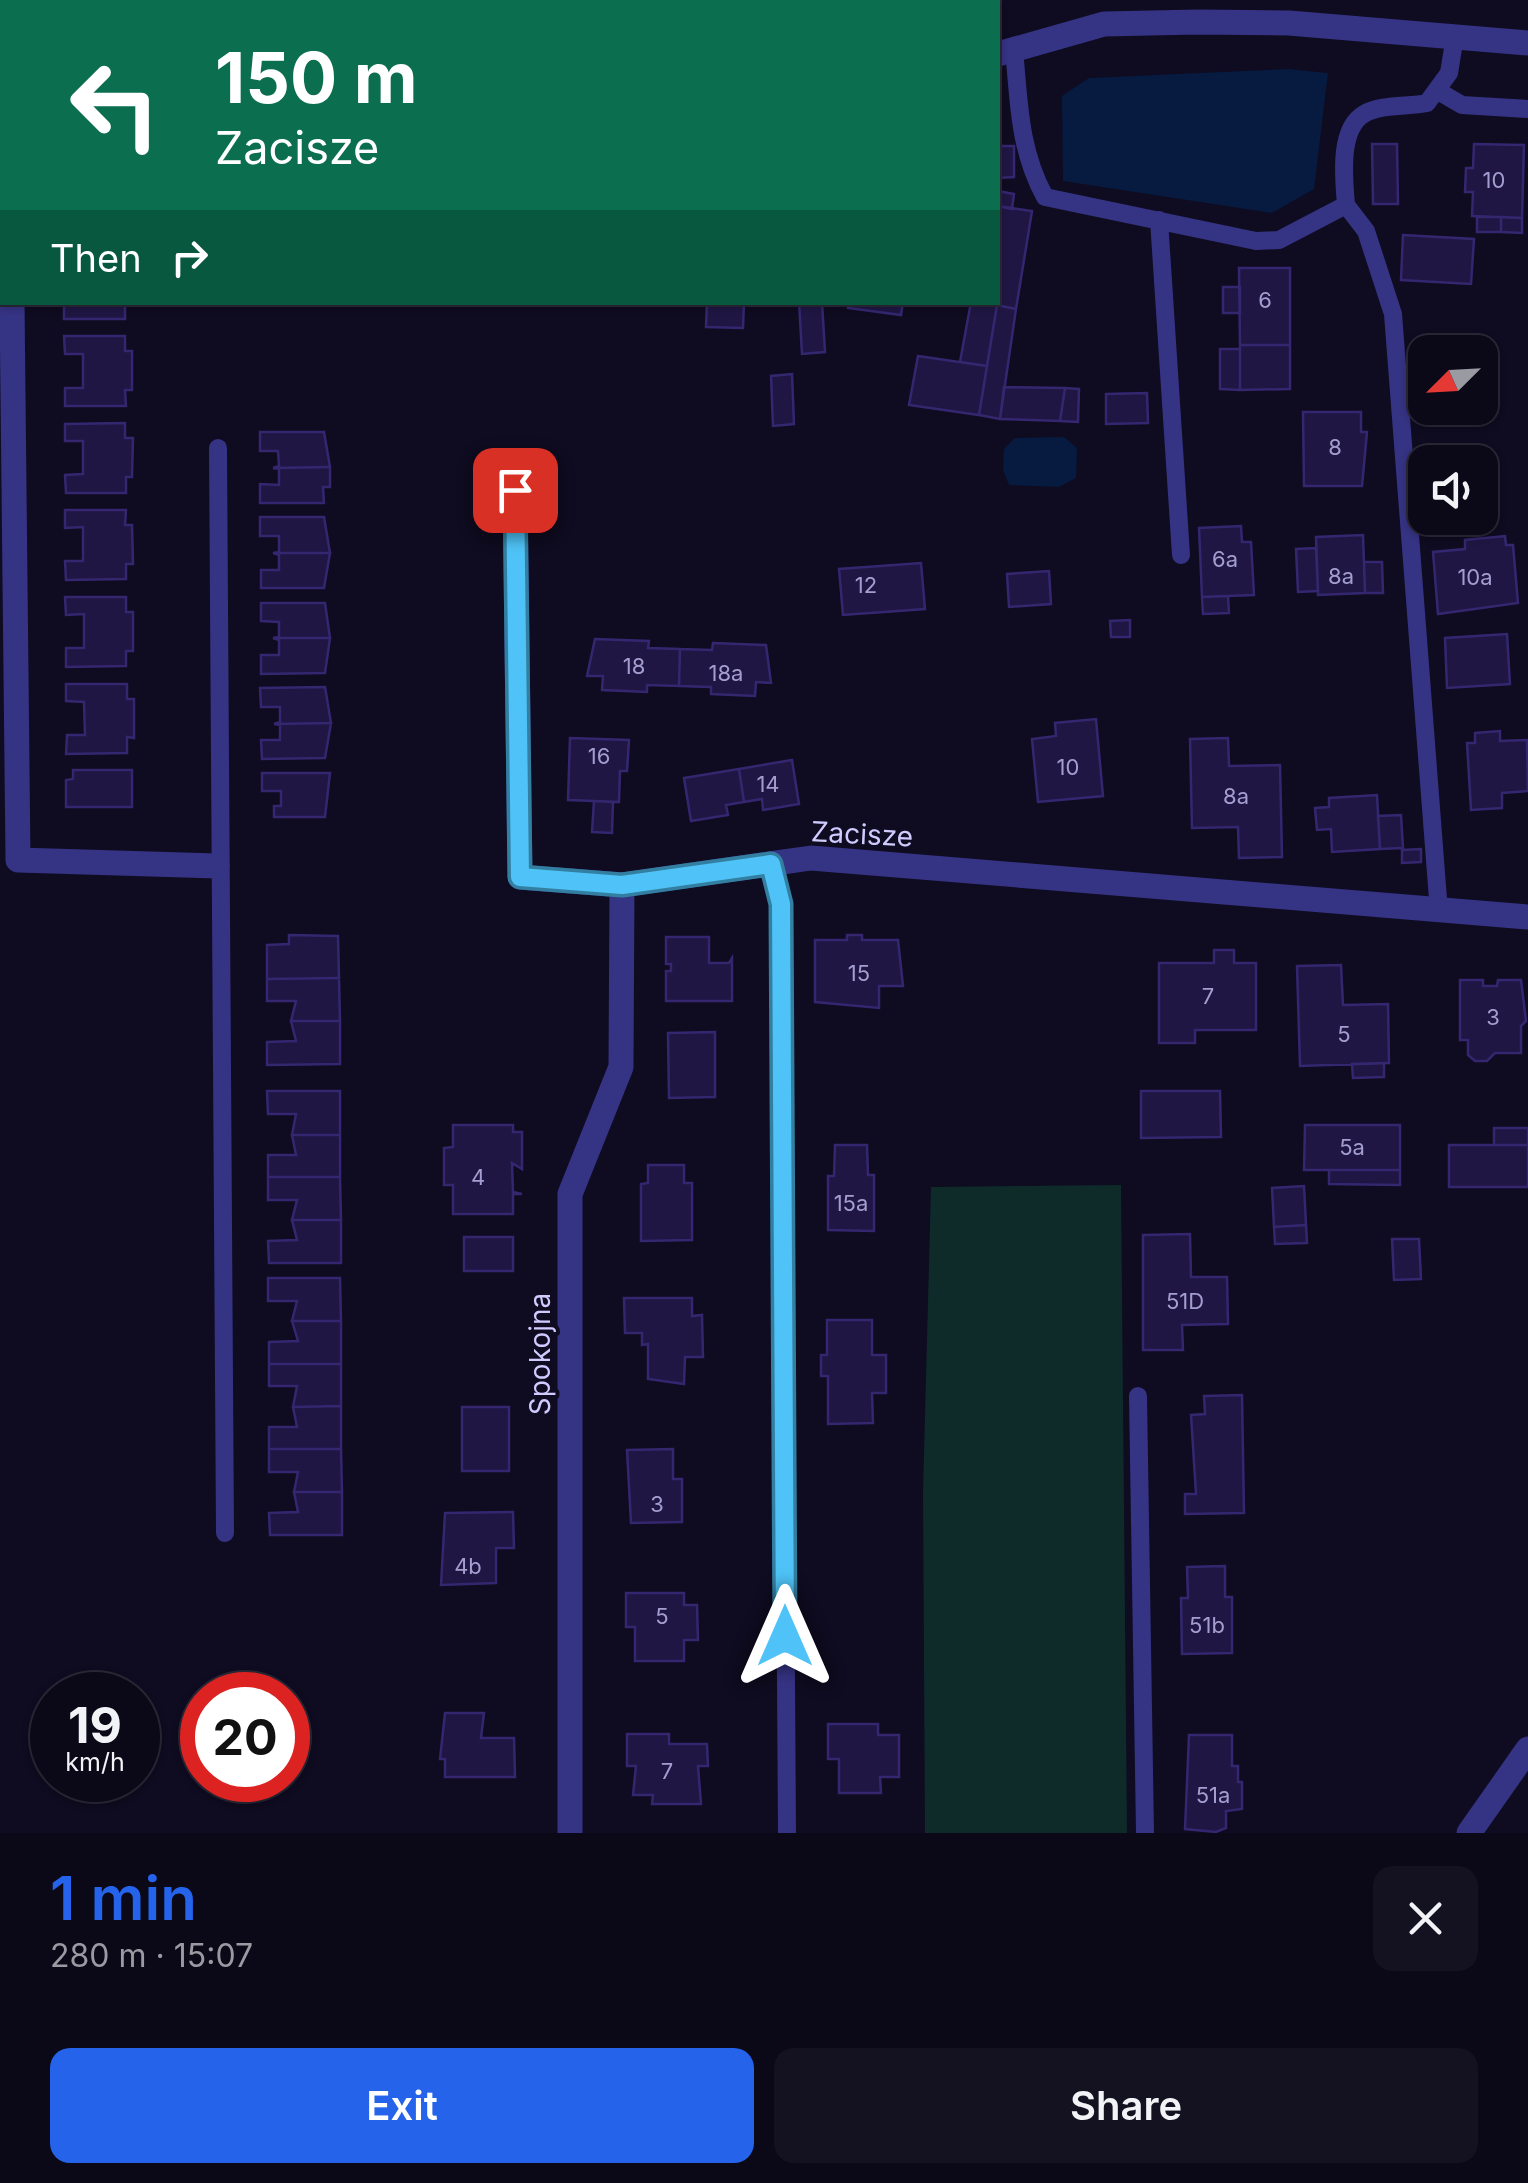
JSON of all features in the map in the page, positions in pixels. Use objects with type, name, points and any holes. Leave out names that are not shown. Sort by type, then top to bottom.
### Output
[{"type":"street","points":[[1006,52],[1104,24],[1289,23],[1528,43]]},
{"type":"street","points":[[12,305],[18,860],[217,866]]},
{"type":"street","name":"Zacisze","points":[[515,490],[520,877],[622,885],[811,858],[1528,917]]},
{"type":"street","name":"Spokojna","points":[[570,1833],[570,1194],[620,1067],[622,885]]},
{"type":"street","points":[[1470,1833],[1528,1749]]},
{"type":"lane","points":[[1439,912],[1393,314],[1366,231],[1346,205],[1346,148],[1352,126],[1364,114],[1427,103],[1438,92],[1449,73],[1455,36]]},
{"type":"lane","points":[[1006,52],[1030,171],[1045,197],[1256,241],[1280,240],[1346,205]]},
{"type":"lane","points":[[1438,92],[1462,105],[1528,109]]},
{"type":"lane","points":[[1158,220],[1181,555]]},
{"type":"lane","points":[[218,448],[217,866],[225,1533]]},
{"type":"lane","points":[[771,864],[781,904],[786,1833]]},
{"type":"lane","points":[[1138,1396],[1145,1833]]},
{"type":"green space","points":[[1121,1185],[1127,1833],[925,1833],[923,1492],[931,1187]]},
{"type":"water","points":[[1288,69],[1328,73],[1314,189],[1272,213],[1063,181],[1062,96],[1089,78]]},
{"type":"water","points":[[1064,437],[1077,448],[1076,478],[1059,487],[1009,485],[1003,470],[1004,449],[1015,438]]},
{"type":"building","points":[[1372,144],[1397,144],[1398,204],[1373,204]]},
{"type":"building","points":[[1474,144],[1524,145],[1522,218],[1472,216],[1473,192],[1465,192],[1466,168],[1473,168]]},
{"type":"building","points":[[1000,146],[1014,146],[1014,177],[1000,178]]},
{"type":"building","points":[[1000,191],[1014,194],[1012,209],[1000,206]]},
{"type":"building","points":[[1000,206],[1032,211],[1016,309],[996,305],[1000,305]]},
{"type":"building","points":[[1477,217],[1501,217],[1501,232],[1477,232]]},
{"type":"building","points":[[1501,217],[1522,218],[1522,233],[1501,232]]},
{"type":"building","points":[[1403,235],[1474,239],[1471,284],[1401,280]]},
{"type":"building","points":[[1239,268],[1290,268],[1290,345],[1240,345]]},
{"type":"building","points":[[1223,287],[1240,287],[1240,313],[1223,313]]},
{"type":"building","points":[[64,305],[125,305],[125,319],[64,319]]},
{"type":"building","points":[[707,305],[744,305],[743,328],[706,327]]},
{"type":"building","points":[[799,305],[822,305],[825,352],[802,354]]},
{"type":"building","points":[[848,305],[903,305],[901,315],[848,308]]},
{"type":"building","points":[[970,305],[997,305],[987,366],[960,362]]},
{"type":"building","points":[[997,305],[1016,309],[1000,419],[979,415]]},
{"type":"building","points":[[64,336],[125,336],[125,351],[132,351],[132,390],[125,390],[126,406],[65,406],[65,388],[83,388],[83,354],[65,354]]},
{"type":"building","points":[[1240,345],[1290,345],[1290,389],[1240,390]]},
{"type":"building","points":[[1220,349],[1240,349],[1240,390],[1220,389]]},
{"type":"building","points":[[918,356],[987,366],[979,415],[909,405]]},
{"type":"building","points":[[792,374],[794,424],[773,426],[771,376]]},
{"type":"building","points":[[1004,387],[1065,388],[1060,421],[1000,419]]},
{"type":"building","points":[[1065,388],[1079,389],[1078,422],[1060,421]]},
{"type":"building","points":[[1147,393],[1148,423],[1106,424],[1106,394]]},
{"type":"building","points":[[1303,412],[1361,412],[1361,432],[1367,432],[1362,486],[1304,486]]},
{"type":"building","points":[[125,423],[125,438],[133,438],[132,477],[126,477],[126,493],[66,493],[65,475],[83,474],[83,441],[65,441],[65,424]]},
{"type":"building","points":[[260,432],[324,432],[330,467],[273,468],[279,466],[278,451],[260,451]]},
{"type":"building","points":[[330,467],[330,487],[323,487],[324,503],[260,503],[260,484],[279,485],[279,469],[273,468]]},
{"type":"building","points":[[65,510],[126,510],[125,525],[132,525],[133,564],[126,564],[126,579],[66,580],[65,561],[83,561],[83,527],[65,528]]},
{"type":"building","points":[[260,517],[324,517],[330,553],[273,553],[279,552],[279,536],[260,536]]},
{"type":"building","points":[[1241,526],[1242,542],[1251,542],[1254,595],[1202,597],[1199,528]]},
{"type":"building","points":[[1363,535],[1365,593],[1318,595],[1316,537]]},
{"type":"building","points":[[1505,536],[1506,545],[1513,545],[1518,603],[1438,614],[1433,552],[1465,549],[1465,540]]},
{"type":"building","points":[[1316,548],[1318,591],[1298,592],[1296,549]]},
{"type":"building","points":[[273,553],[330,553],[324,588],[261,588],[261,570],[279,570],[279,555]]},
{"type":"building","points":[[1364,562],[1382,562],[1383,593],[1365,593]]},
{"type":"building","points":[[921,563],[925,609],[843,615],[839,569]]},
{"type":"building","points":[[1049,571],[1051,604],[1009,607],[1007,574]]},
{"type":"building","points":[[1228,596],[1229,613],[1203,614],[1202,597]]},
{"type":"building","points":[[65,597],[126,597],[126,612],[133,612],[133,651],[126,651],[126,666],[66,667],[66,648],[84,648],[84,614],[66,615]]},
{"type":"building","points":[[261,603],[325,603],[330,638],[273,638],[279,637],[279,622],[261,621]]},
{"type":"building","points":[[1130,620],[1130,637],[1111,637],[1110,621]]},
{"type":"building","points":[[1507,634],[1510,684],[1447,688],[1445,638]]},
{"type":"building","points":[[273,638],[330,638],[325,673],[261,674],[261,655],[279,655],[279,640]]},
{"type":"building","points":[[595,639],[649,641],[648,648],[680,649],[679,686],[647,685],[647,692],[602,690],[603,676],[587,676]]},
{"type":"building","points":[[713,643],[766,645],[771,683],[756,682],[755,696],[711,694],[711,687],[679,686],[680,649],[712,650]]},
{"type":"building","points":[[66,684],[127,684],[127,699],[134,699],[134,738],[127,737],[127,753],[66,754],[67,735],[85,735],[84,702],[66,701]]},
{"type":"building","points":[[325,687],[331,723],[274,724],[280,722],[280,707],[261,707],[260,688]]},
{"type":"building","points":[[1096,719],[1103,796],[1038,802],[1032,739],[1056,736],[1055,723]]},
{"type":"building","points":[[331,723],[325,758],[262,759],[261,740],[280,740],[280,725],[274,724]]},
{"type":"building","points":[[1500,731],[1500,741],[1527,740],[1528,791],[1502,793],[1502,808],[1471,810],[1467,743],[1475,743],[1475,733]]},
{"type":"building","points":[[570,738],[629,740],[627,771],[620,771],[619,802],[568,800]]},
{"type":"building","points":[[1228,738],[1229,766],[1280,765],[1282,857],[1239,858],[1238,827],[1192,828],[1190,739]]},
{"type":"building","points":[[792,760],[799,804],[763,810],[762,799],[744,802],[739,769]]},
{"type":"building","points":[[739,769],[744,802],[726,805],[728,815],[691,821],[684,778]]},
{"type":"building","points":[[73,770],[132,770],[132,807],[66,807],[66,780],[73,779]]},
{"type":"building","points":[[262,773],[330,773],[325,817],[274,817],[274,806],[281,806],[281,791],[262,791]]},
{"type":"building","points":[[1377,795],[1380,849],[1332,852],[1331,829],[1317,830],[1315,808],[1329,807],[1329,798]]},
{"type":"building","points":[[594,801],[613,802],[612,833],[592,832]]},
{"type":"building","points":[[1401,815],[1403,848],[1380,849],[1378,816]]},
{"type":"building","points":[[1421,849],[1421,862],[1402,863],[1402,850]]},
{"type":"building","points":[[289,935],[338,936],[339,978],[267,979],[267,945],[289,944]]},
{"type":"building","points":[[847,935],[862,935],[862,940],[898,940],[903,986],[879,986],[879,1008],[815,1002],[815,940],[847,940]]},
{"type":"building","points":[[666,937],[709,937],[709,963],[729,963],[732,958],[732,1001],[666,1001],[666,971],[671,971],[671,964],[666,964]]},
{"type":"building","points":[[1214,950],[1234,950],[1234,963],[1256,963],[1256,1030],[1195,1030],[1195,1043],[1159,1043],[1159,963],[1214,963]]},
{"type":"building","points":[[1341,965],[1343,1005],[1388,1004],[1389,1063],[1300,1066],[1297,966]]},
{"type":"building","points":[[339,978],[340,1021],[291,1021],[296,1001],[267,1001],[267,979]]},
{"type":"building","points":[[1460,980],[1483,980],[1483,986],[1497,986],[1498,980],[1521,980],[1526,1021],[1521,1026],[1521,1053],[1495,1053],[1487,1061],[1475,1061],[1468,1055],[1468,1040],[1460,1040]]},
{"type":"building","points":[[291,1021],[340,1021],[340,1064],[267,1065],[267,1042],[296,1041]]},
{"type":"building","points":[[715,1032],[715,1097],[669,1098],[668,1033]]},
{"type":"building","points":[[1384,1063],[1384,1077],[1353,1078],[1352,1064]]},
{"type":"building","points":[[267,1091],[340,1091],[340,1135],[292,1135],[296,1114],[268,1114]]},
{"type":"building","points":[[1141,1091],[1220,1091],[1221,1137],[1141,1138]]},
{"type":"building","points":[[453,1125],[513,1125],[513,1132],[522,1132],[522,1169],[512,1163],[513,1192],[522,1194],[513,1194],[513,1214],[453,1214],[453,1185],[444,1185],[444,1148],[453,1147]]},
{"type":"building","points":[[1305,1125],[1400,1125],[1400,1170],[1304,1170]]},
{"type":"building","points":[[1494,1128],[1528,1128],[1528,1145],[1494,1145]]},
{"type":"building","points":[[292,1135],[340,1135],[340,1177],[268,1177],[268,1155],[296,1155]]},
{"type":"building","points":[[835,1145],[867,1145],[868,1175],[874,1175],[874,1231],[828,1230],[828,1176],[834,1176]]},
{"type":"building","points":[[1449,1145],[1528,1145],[1528,1187],[1449,1187]]},
{"type":"building","points":[[648,1165],[684,1165],[684,1183],[692,1183],[692,1240],[641,1241],[641,1184],[648,1183]]},
{"type":"building","points":[[1329,1170],[1400,1170],[1400,1185],[1329,1184]]},
{"type":"building","points":[[268,1177],[340,1177],[341,1220],[292,1220],[297,1200],[268,1200]]},
{"type":"building","points":[[1304,1186],[1306,1225],[1274,1227],[1272,1188]]},
{"type":"building","points":[[292,1220],[341,1220],[341,1263],[269,1263],[268,1241],[297,1240]]},
{"type":"building","points":[[1306,1225],[1307,1243],[1275,1244],[1274,1227]]},
{"type":"building","points":[[1190,1234],[1191,1277],[1227,1277],[1228,1324],[1182,1325],[1183,1350],[1143,1350],[1143,1235]]},
{"type":"building","points":[[464,1237],[513,1237],[513,1271],[464,1271]]},
{"type":"building","points":[[1392,1239],[1419,1239],[1421,1279],[1394,1280]]},
{"type":"building","points":[[268,1278],[340,1278],[341,1321],[292,1321],[297,1301],[268,1301]]},
{"type":"building","points":[[624,1298],[692,1298],[692,1316],[702,1315],[703,1357],[685,1357],[684,1384],[648,1379],[648,1344],[642,1345],[642,1333],[625,1333]]},
{"type":"building","points":[[827,1320],[872,1320],[872,1355],[886,1355],[886,1393],[872,1393],[873,1423],[828,1424],[828,1376],[821,1376],[821,1355],[827,1355]]},
{"type":"building","points":[[292,1321],[341,1321],[341,1364],[269,1364],[269,1342],[298,1341]]},
{"type":"building","points":[[269,1364],[341,1364],[341,1406],[293,1407],[297,1386],[269,1386]]},
{"type":"building","points":[[1242,1395],[1244,1513],[1185,1514],[1185,1494],[1196,1494],[1191,1415],[1205,1414],[1204,1396]]},
{"type":"building","points":[[341,1406],[341,1449],[269,1449],[269,1427],[297,1427],[293,1407]]},
{"type":"building","points":[[462,1407],[509,1407],[509,1471],[462,1471]]},
{"type":"building","points":[[269,1449],[341,1449],[342,1492],[294,1492],[298,1472],[269,1472]]},
{"type":"building","points":[[673,1449],[673,1479],[682,1479],[682,1522],[631,1523],[627,1450]]},
{"type":"building","points":[[294,1492],[342,1492],[342,1535],[270,1535],[269,1513],[298,1512]]},
{"type":"building","points":[[513,1512],[514,1548],[496,1548],[496,1583],[441,1585],[445,1513]]},
{"type":"building","points":[[1225,1566],[1225,1597],[1232,1597],[1232,1653],[1182,1654],[1181,1598],[1188,1598],[1187,1567]]},
{"type":"building","points":[[626,1593],[684,1593],[684,1605],[697,1605],[698,1640],[684,1640],[684,1661],[635,1661],[635,1627],[626,1627]]},
{"type":"building","points":[[445,1713],[484,1713],[481,1738],[514,1738],[515,1777],[445,1777],[445,1759],[440,1759]]},
{"type":"building","points":[[828,1724],[878,1724],[878,1735],[899,1735],[899,1777],[880,1777],[881,1793],[839,1793],[839,1759],[828,1759]]},
{"type":"building","points":[[627,1734],[669,1734],[669,1744],[707,1744],[708,1766],[698,1766],[701,1804],[652,1804],[653,1795],[633,1795],[636,1766],[627,1766]]},
{"type":"building","points":[[1189,1735],[1232,1735],[1232,1766],[1238,1766],[1238,1782],[1242,1782],[1242,1809],[1226,1811],[1226,1828],[1216,1832],[1185,1829]]},
{"type":"route","points":[[515,490],[520,877],[622,885],[771,864],[781,904],[785,1636]]}]
